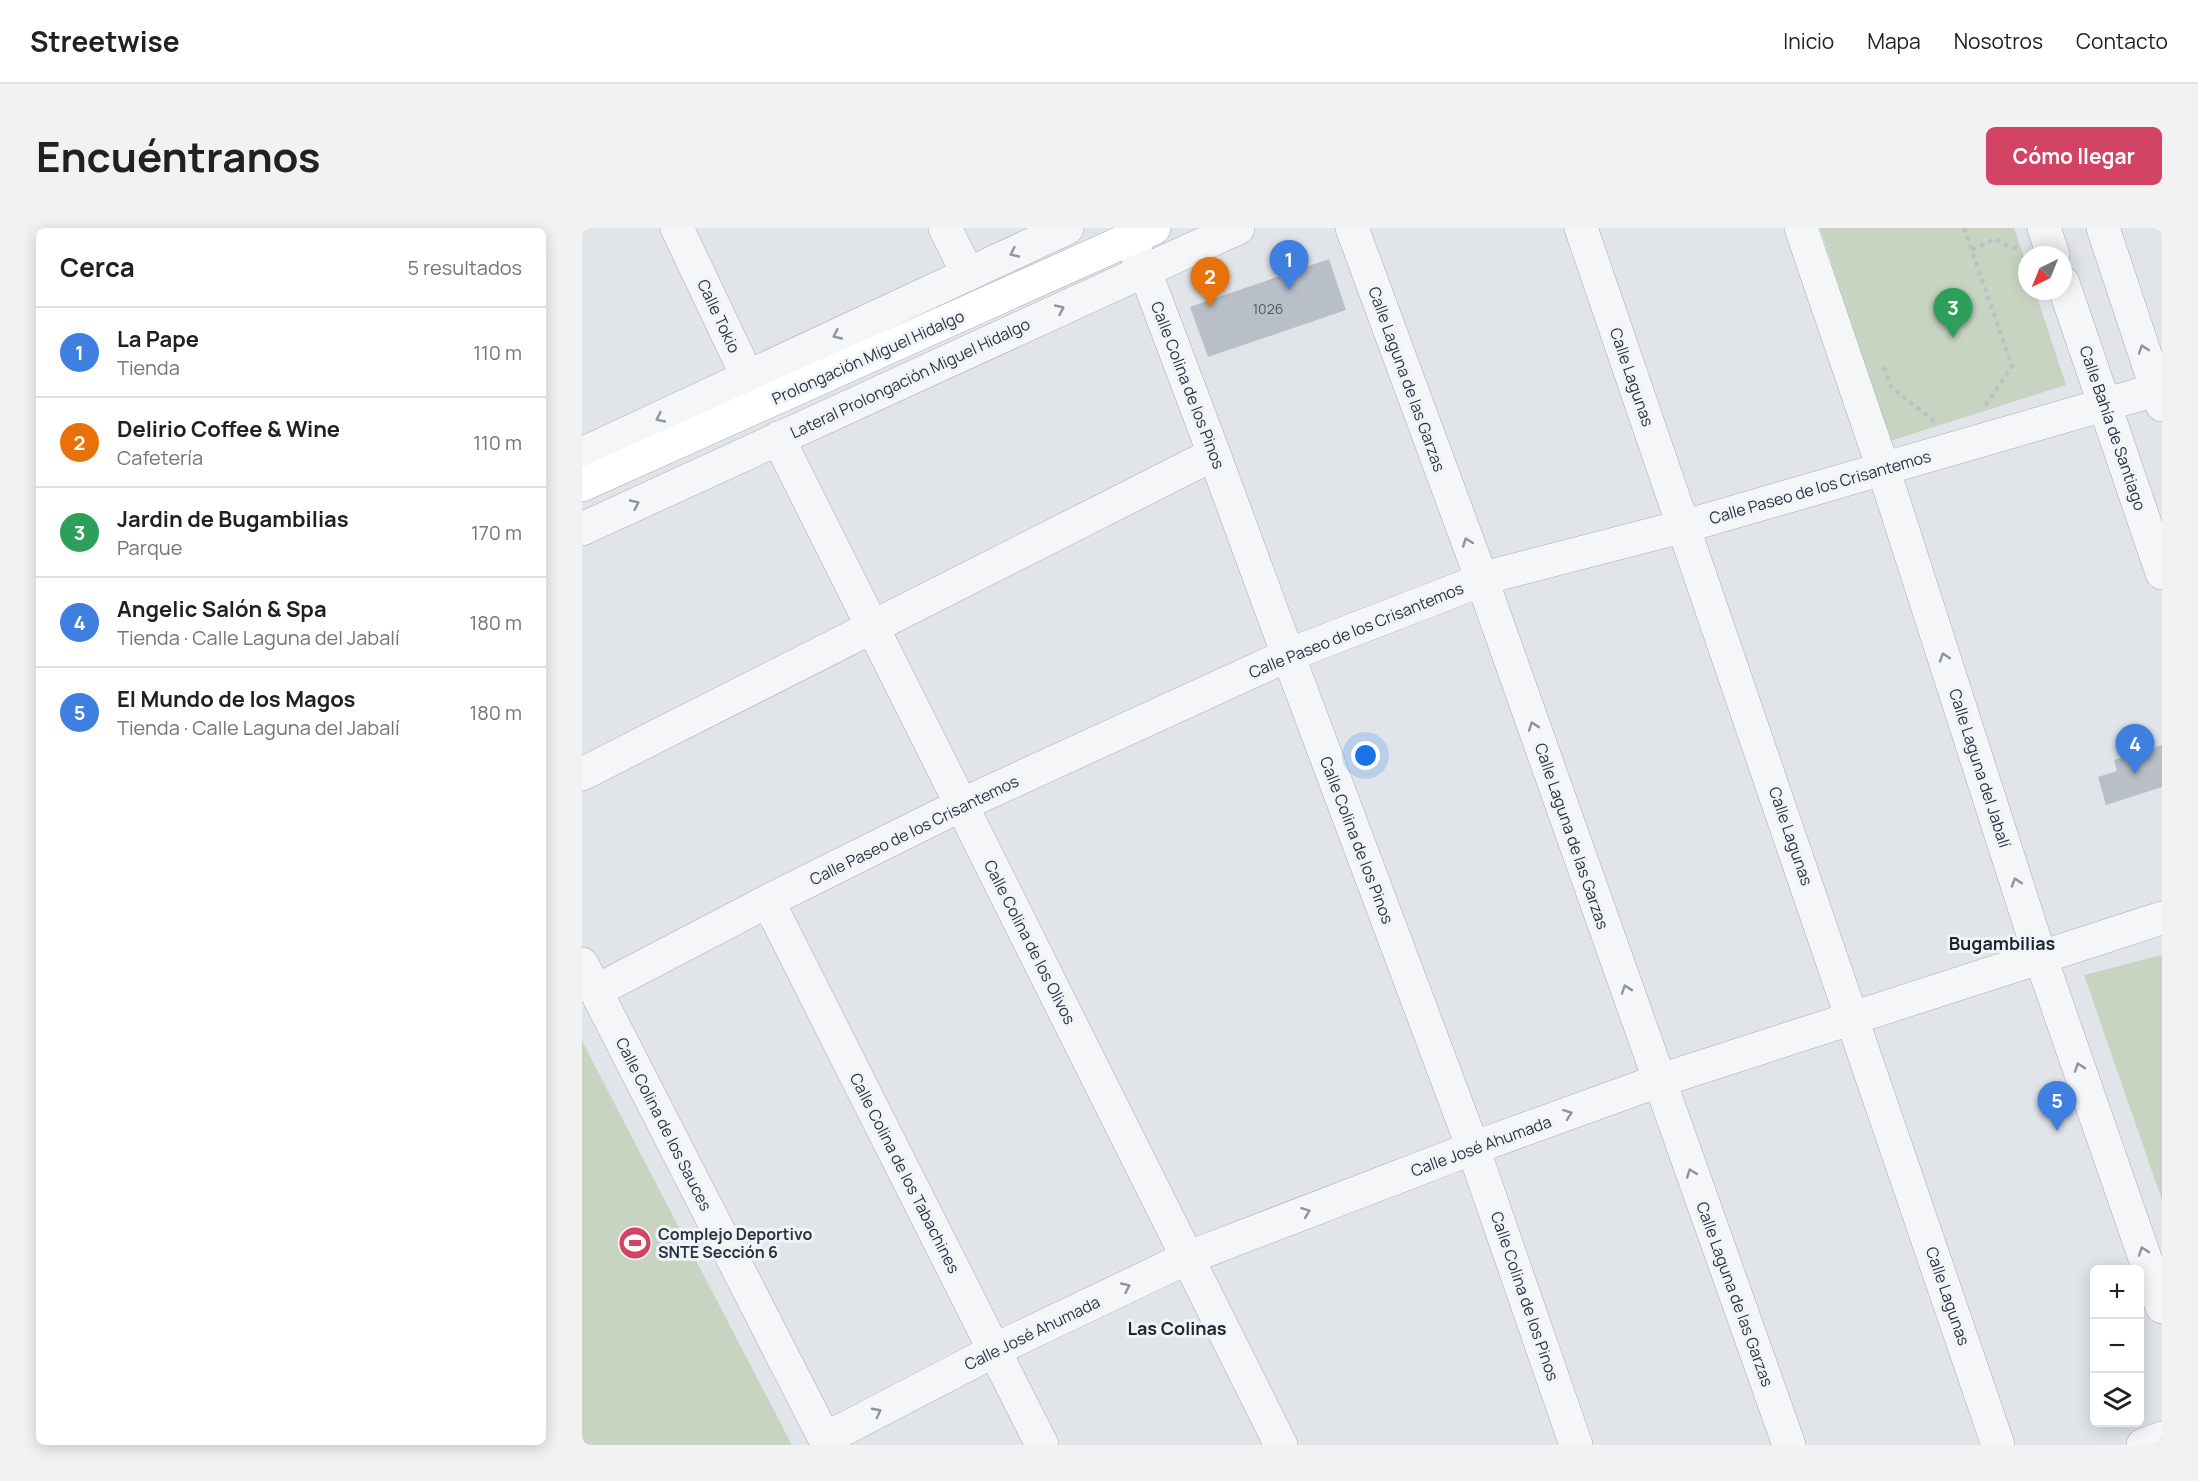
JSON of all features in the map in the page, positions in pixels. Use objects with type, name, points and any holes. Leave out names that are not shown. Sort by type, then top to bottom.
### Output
[{"type":"main road","name":"Prolongación Miguel Hidalgo","points":[[582,485],[754,391],[1141,234]]},
{"type":"street","name":"Calle Tokio","points":[[677,228],[754,391]]},
{"type":"street","points":[[945,228],[968,274]]},
{"type":"street","points":[[582,454],[754,391],[968,274],[1067,228]]},
{"type":"street","name":"Lateral Prolongación Miguel Hidalgo","points":[[582,529],[1238,228]]},
{"type":"street","name":"Calle Laguna de las Garzas","points":[[1352,228],[1482,580],[1789,1445]]},
{"type":"street","name":"Calle Lagunas","points":[[1581,228],[1854,1018],[1998,1445]]},
{"type":"street","name":"Calle Laguna del Jabalí","points":[[1800,228],[1884,468],[2040,956],[2162,1307]]},
{"type":"street","points":[[2044,228],[2050,246]]},
{"type":"street","points":[[2103,228],[2160,394]]},
{"type":"street","name":"Calle Colina de los Pinos","points":[[1141,234],[1145,271],[1473,1148],[1576,1445]]},
{"type":"street","name":"Calle Bahía de Santiago","points":[[2069,300],[2162,573]]},
{"type":"street","name":"Calle Paseo de los Crisantemos","points":[[589,977],[768,902],[961,805],[1288,655],[1482,580],[1684,526],[2106,405],[2160,394]]},
{"type":"street","name":"Calle Colina de los Olivos","points":[[778,438],[1281,1445]]},
{"type":"street","points":[[582,774],[1214,454]]},
{"type":"street","name":"Calle Colina de los Tabachines","points":[[768,902],[1042,1445]]},
{"type":"street","name":"Calle José Ahumada","points":[[827,1442],[994,1350],[1187,1257],[1473,1148],[1658,1081],[2162,918]]},
{"type":"street","name":"Calle Colina de los Sauces","points":[[589,977],[827,1442]]},
{"type":"street","points":[[2143,1445],[2162,1438]]},
{"type":"path","points":[[1964,228],[2012,366],[1985,406],[1975,409]]},
{"type":"path","points":[[1972,250],[1995,239],[2017,248]]},
{"type":"path","points":[[1884,366],[1891,387],[1934,421],[1944,418]]},
{"type":"green space","points":[[1820,228],[2014,228],[2020,246],[2018,246],[2018,300],[2038,300],[2066,385],[1890,441]]},
{"type":"green space","points":[[2162,955],[2162,1200],[2084,975]]},
{"type":"green space","name":"Complejo Deportivo SNTE Sección 6","points":[[582,1041],[792,1445],[582,1445]]},
{"type":"building","points":[[1329,259],[1346,310],[1208,357],[1190,307]]},
{"type":"building","points":[[2162,745],[2162,787],[2106,805],[2098,777],[2117,771],[2114,760]]},
{"type":"place","name":"La Pape","points":[[1289,290]]},
{"type":"place","name":"Delirio Coffee & Wine","points":[[1210,307]]},
{"type":"place","name":"Jardin de Bugambilias","points":[[1953,338]]},
{"type":"place","name":"Angelic Salón & Spa","points":[[2135,774]]},
{"type":"place","name":"El Mundo de los Magos","points":[[2057,1131]]},
{"type":"place","name":"Complejo Deportivo SNTE Sección 6","points":[[635,1243]]},
{"type":"district","name":"Bugambilias","points":[[2002,943]]},
{"type":"district","name":"Las Colinas","points":[[1177,1328]]}]
